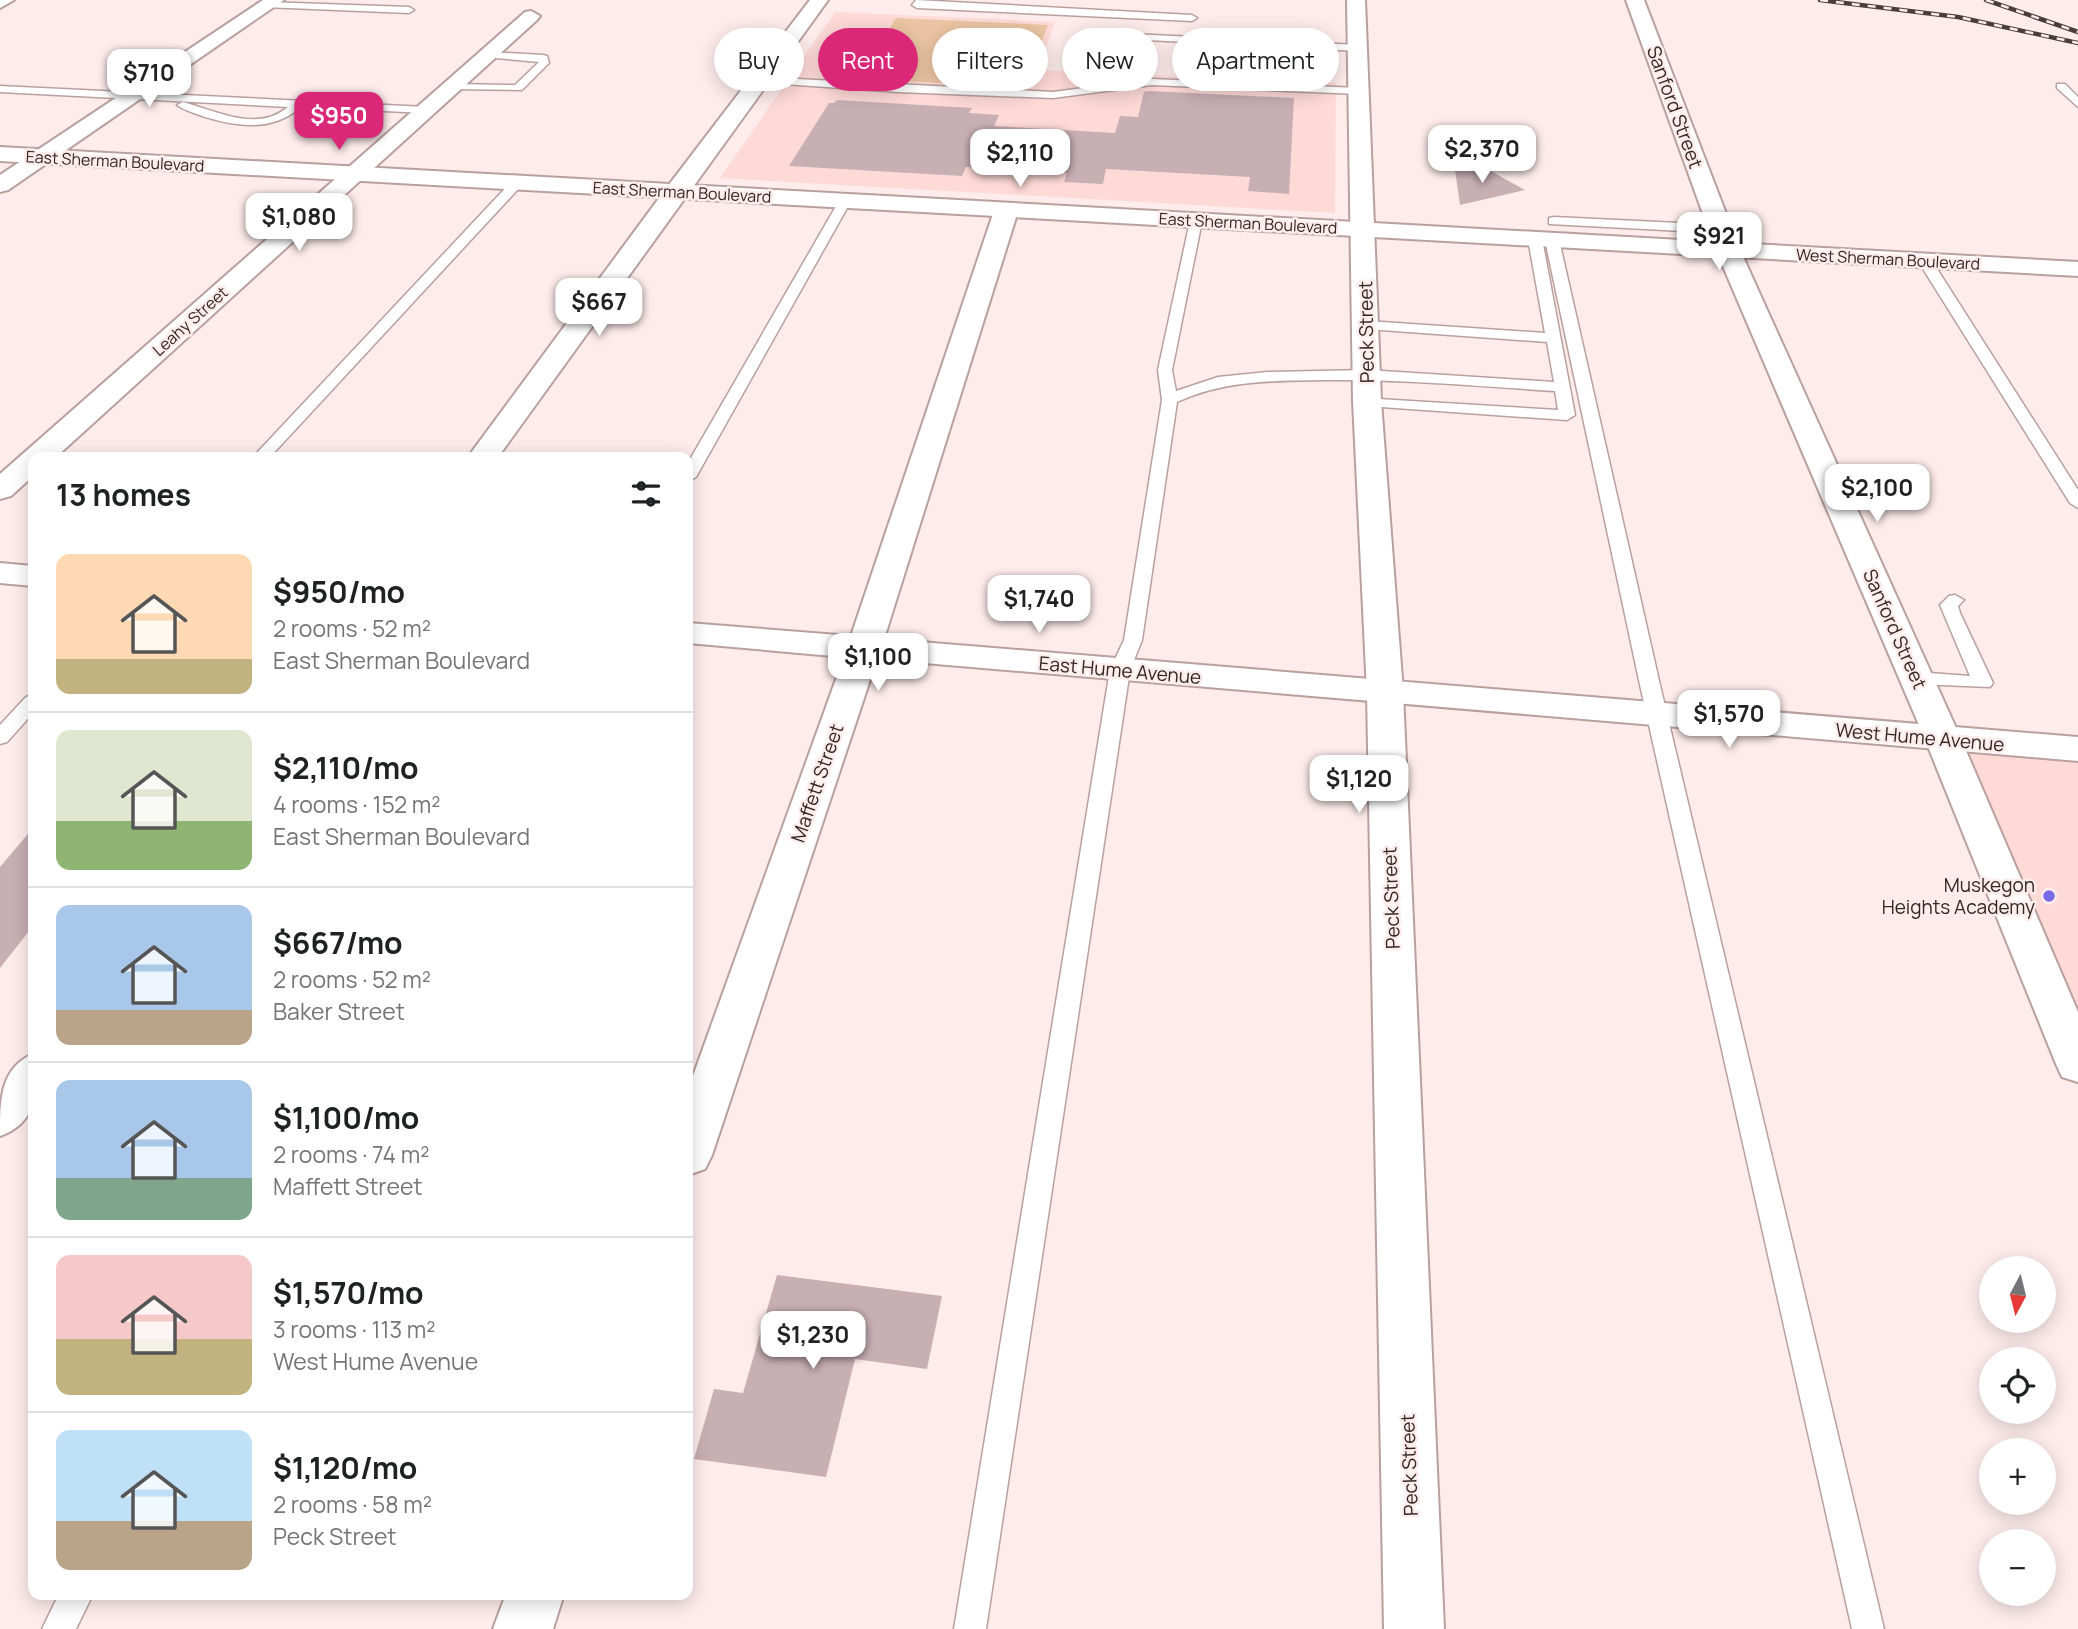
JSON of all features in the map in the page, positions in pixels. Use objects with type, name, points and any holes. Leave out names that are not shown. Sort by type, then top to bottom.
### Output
[{"type":"street","points":[[0,3],[5,0]]},
{"type":"street","points":[[798,28],[819,0]]},
{"type":"street","name":"Peck Street","points":[[1356,0],[1367,388],[1385,692],[1414,1629]]},
{"type":"street","name":"Sanford Street","points":[[1636,0],[1725,240],[1944,739],[2078,1063]]},
{"type":"street","points":[[0,185],[271,3]]},
{"type":"street","name":"Leahy Street","points":[[44,452],[531,16]]},
{"type":"street","points":[[487,452],[751,91]]},
{"type":"street","name":"East Sherman Boulevard","points":[[0,154],[1363,229]]},
{"type":"street","name":"Maffett Street","points":[[693,1141],[864,648],[1006,211]]},
{"type":"street","name":"West Sherman Boulevard","points":[[1363,229],[1725,240],[1925,261],[2078,269]]},
{"type":"street","points":[[0,490],[28,465]]},
{"type":"street","points":[[0,573],[28,576]]},
{"type":"street","name":"East Hume Avenue","points":[[693,633],[1385,692]]},
{"type":"street","name":"West Hume Avenue","points":[[1385,692],[2078,749]]},
{"type":"street","points":[[0,1117],[28,1079]]},
{"type":"street","points":[[523,1629],[533,1600]]},
{"type":"lane","points":[[921,0],[917,5],[1015,5],[1192,18]]},
{"type":"lane","points":[[271,3],[409,10]]},
{"type":"lane","points":[[1158,38],[1358,48]]},
{"type":"lane","points":[[452,87],[519,88],[544,63],[543,58],[488,55]]},
{"type":"lane","points":[[804,83],[1053,95],[1152,82],[1359,91]]},
{"type":"lane","points":[[2061,86],[2078,104]]},
{"type":"lane","points":[[0,89],[426,110]]},
{"type":"lane","points":[[159,96],[225,119],[252,124],[289,114],[298,104]]},
{"type":"lane","points":[[266,452],[516,184]]},
{"type":"lane","points":[[693,468],[845,201]]},
{"type":"lane","points":[[971,1629],[1120,670],[1133,640],[1170,400],[1165,370],[1196,220]]},
{"type":"lane","points":[[1170,400],[1188,390],[1254,374],[1344,376],[1367,388],[1567,415],[1552,338],[1547,234]]},
{"type":"lane","points":[[1547,234],[1868,1629]]},
{"type":"lane","points":[[1925,261],[2078,503]]},
{"type":"lane","points":[[1367,326],[1552,338]]},
{"type":"lane","points":[[1367,388],[1562,387]]},
{"type":"lane","points":[[1916,678],[1983,682],[1951,613],[1949,605],[1955,600]]},
{"type":"lane","points":[[0,737],[28,706]]},
{"type":"lane","points":[[58,1629],[74,1600]]},
{"type":"shaded area","points":[[835,12],[1055,22],[1048,42],[1048,28],[932,28],[932,91],[1048,91],[1048,70],[1062,71],[1062,91],[1158,91],[1158,75],[1172,76],[1172,91],[1336,91],[1335,213],[720,178],[780,91],[804,91],[804,57],[818,37],[818,91],[918,91],[918,28],[824,28]]},
{"type":"shaded area","points":[[896,18],[1048,25],[1047,28],[932,28],[932,83],[918,82],[918,28],[890,28]]},
{"type":"shaded area","name":"Muskegon Heights Academy","points":[[1958,749],[2078,759],[2078,1032]]},
{"type":"building","points":[[1144,92],[1294,98],[1289,194],[1248,191],[1250,177],[1106,169],[1103,184],[1064,182],[1067,173],[966,167],[962,176],[789,166],[829,103],[837,100],[972,108],[969,113],[999,115],[994,126],[1115,133],[1120,116],[1138,117]]},
{"type":"building","points":[[1478,164],[1525,190],[1460,205],[1455,170]]},
{"type":"building","points":[[28,834],[28,932],[0,968],[0,867]]},
{"type":"building","points":[[777,1275],[942,1296],[927,1369],[855,1359],[826,1477],[694,1459],[714,1389],[743,1393]]},
{"type":"railway","points":[[1820,0],[1958,17],[2078,43]]},
{"type":"railway","points":[[1986,0],[2078,32]]},
{"type":"place","name":"Muskegon Heights Academy","points":[[2049,896]]}]
